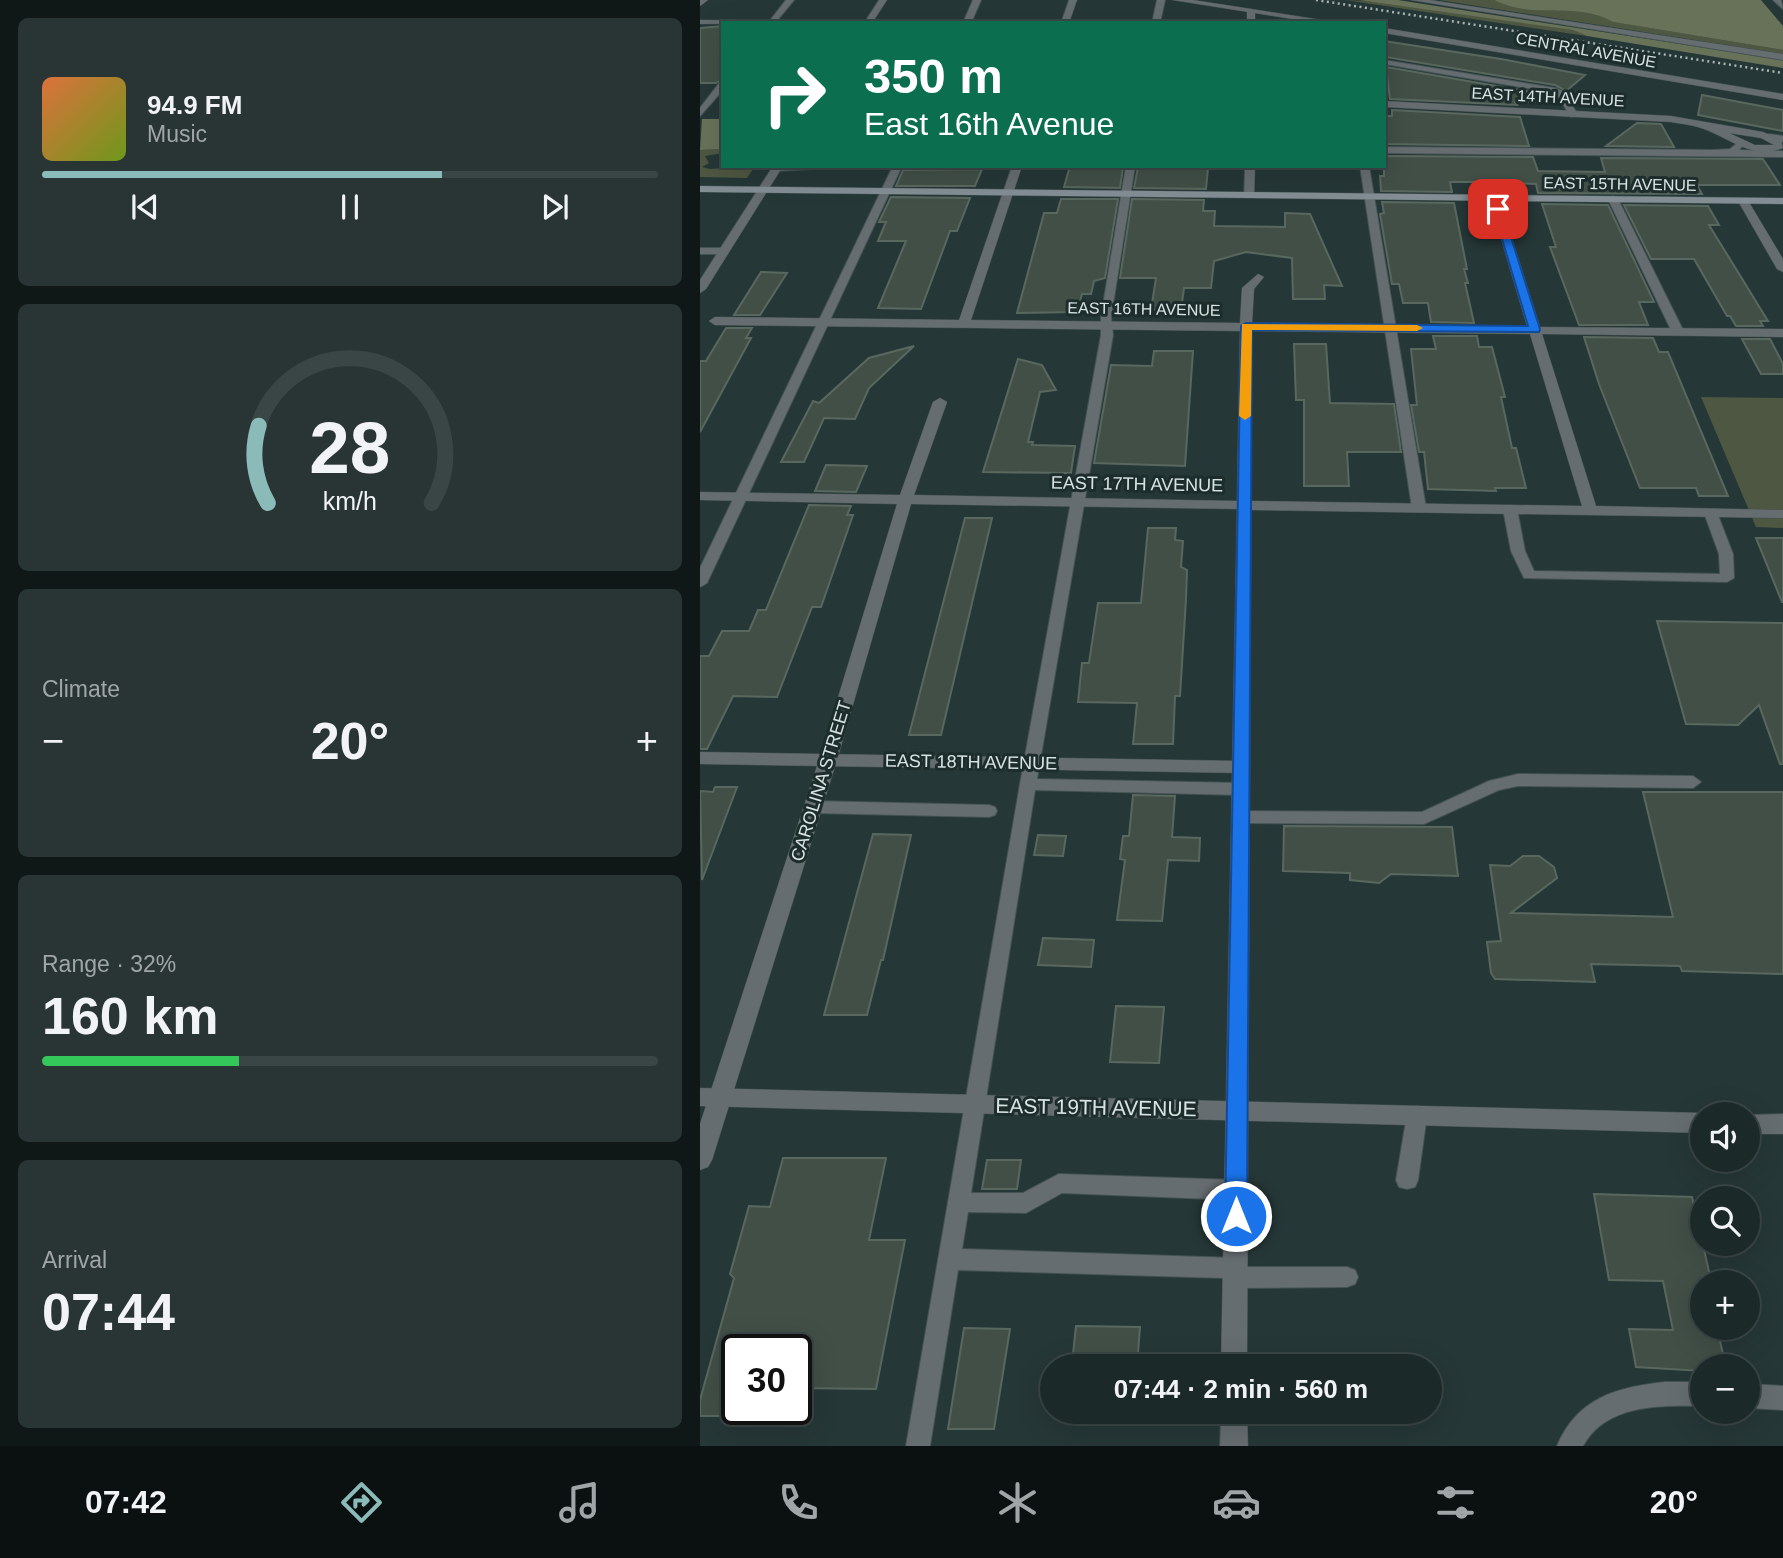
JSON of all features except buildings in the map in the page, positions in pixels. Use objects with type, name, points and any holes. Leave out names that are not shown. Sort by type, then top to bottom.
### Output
[{"type":"main road","name":"EAST 15TH AVENUE","points":[[700,189],[1783,201]]},
{"type":"street","points":[[700,4],[704,0]]},
{"type":"street","points":[[869,21],[883,0]]},
{"type":"street","points":[[1066,21],[1073,0]]},
{"type":"street","points":[[1177,0],[1323,21]]},
{"type":"street","points":[[1415,0],[1783,57]]},
{"type":"street","points":[[1251,11],[1251,21]]},
{"type":"street","points":[[700,22],[721,22]]},
{"type":"street","name":"CENTRAL AVENUE","points":[[1386,30],[1783,97]]},
{"type":"street","name":"EAST 14TH AVENUE","points":[[1386,104],[1671,119],[1769,137],[1778,142],[1777,148],[1759,149],[1710,128]]},
{"type":"street","points":[[700,289],[777,168]]},
{"type":"street","points":[[964,322],[1016,168]]},
{"type":"street","points":[[1250,168],[1250,195]]},
{"type":"street","points":[[1494,198],[1590,510]]},
{"type":"street","points":[[1743,201],[1783,269]]},
{"type":"street","points":[[1234,1354],[1246,326],[1248,288],[1258,277]]},
{"type":"street","name":"EAST 16TH AVENUE","points":[[715,321],[1783,333]]},
{"type":"street","name":"CAROLINA STREET","points":[[700,1160],[710,1097],[813,807],[905,500],[940,402]]},
{"type":"street","name":"EAST 17TH AVENUE","points":[[700,496],[1783,514]]},
{"type":"street","name":"EAST 18TH AVENUE","points":[[700,758],[1241,767]]},
{"type":"street","name":"EAST 19TH AVENUE","points":[[710,1097],[1690,1123]]},
{"type":"street","points":[[1760,1124],[1783,1124]]},
{"type":"street","points":[[1234,1424],[1234,1446]]},
{"type":"lane","points":[[773,21],[790,0]]},
{"type":"lane","points":[[968,21],[977,0]]},
{"type":"lane","points":[[1156,21],[1161,0]]},
{"type":"lane","points":[[1386,62],[1552,90],[1560,93],[1574,115]]},
{"type":"lane","points":[[700,113],[721,87]]},
{"type":"lane","points":[[1769,137],[1783,139]]},
{"type":"lane","points":[[1725,152],[1738,148],[1741,143]]},
{"type":"lane","points":[[1386,150],[1568,154],[1783,154]]},
{"type":"lane","points":[[700,583],[897,168]]},
{"type":"lane","points":[[918,1446],[1031,764],[1107,335],[1105,317],[1130,168]]},
{"type":"lane","points":[[1364,168],[1419,508]]},
{"type":"lane","points":[[1613,199],[1678,331]]},
{"type":"lane","points":[[700,251],[723,251]]},
{"type":"lane","points":[[1510,509],[1518,551],[1529,575],[1727,578],[1726,554],[1711,513]]},
{"type":"lane","points":[[1241,817],[1424,818],[1495,785],[1518,780],[1693,782]]},
{"type":"lane","points":[[1028,784],[1241,789]]},
{"type":"lane","points":[[813,807],[989,811]]},
{"type":"lane","points":[[1407,1180],[1417,1115]]},
{"type":"lane","points":[[958,1202],[1026,1203],[1059,1183],[1236,1190]]},
{"type":"lane","points":[[949,1259],[1347,1276]]},
{"type":"lane","points":[[1569,1446],[1582,1422],[1599,1409],[1646,1395],[1690,1394]]},
{"type":"lane","points":[[1760,1397],[1783,1398]]},
{"type":"green space","points":[[1345,0],[1385,2],[1574,30],[1587,36]]},
{"type":"green space","points":[[1359,0],[1398,0],[1783,60],[1783,68],[1587,36],[1573,30]]},
{"type":"green space","points":[[1439,0],[1494,0],[1536,10],[1580,6],[1598,10],[1614,22],[1783,50],[1783,54]]},
{"type":"green space","points":[[1494,0],[1761,0],[1783,26],[1783,50],[1613,22],[1584,12],[1525,9]]},
{"type":"green space","points":[[702,119],[721,119],[721,149],[700,150]]},
{"type":"green space","points":[[721,149],[721,153],[705,156],[709,163],[702,167],[754,168],[747,178],[700,177],[700,150]]},
{"type":"green space","points":[[1701,397],[1783,398],[1783,528],[1756,527]]},
{"type":"railway","points":[[1316,0],[1783,73]]},
{"type":"slow traffic","points":[[1245,416],[1246,326],[1417,328]]},
{"type":"route","points":[[1236,1216],[1246,326],[1535,329],[1498,209]]}]
